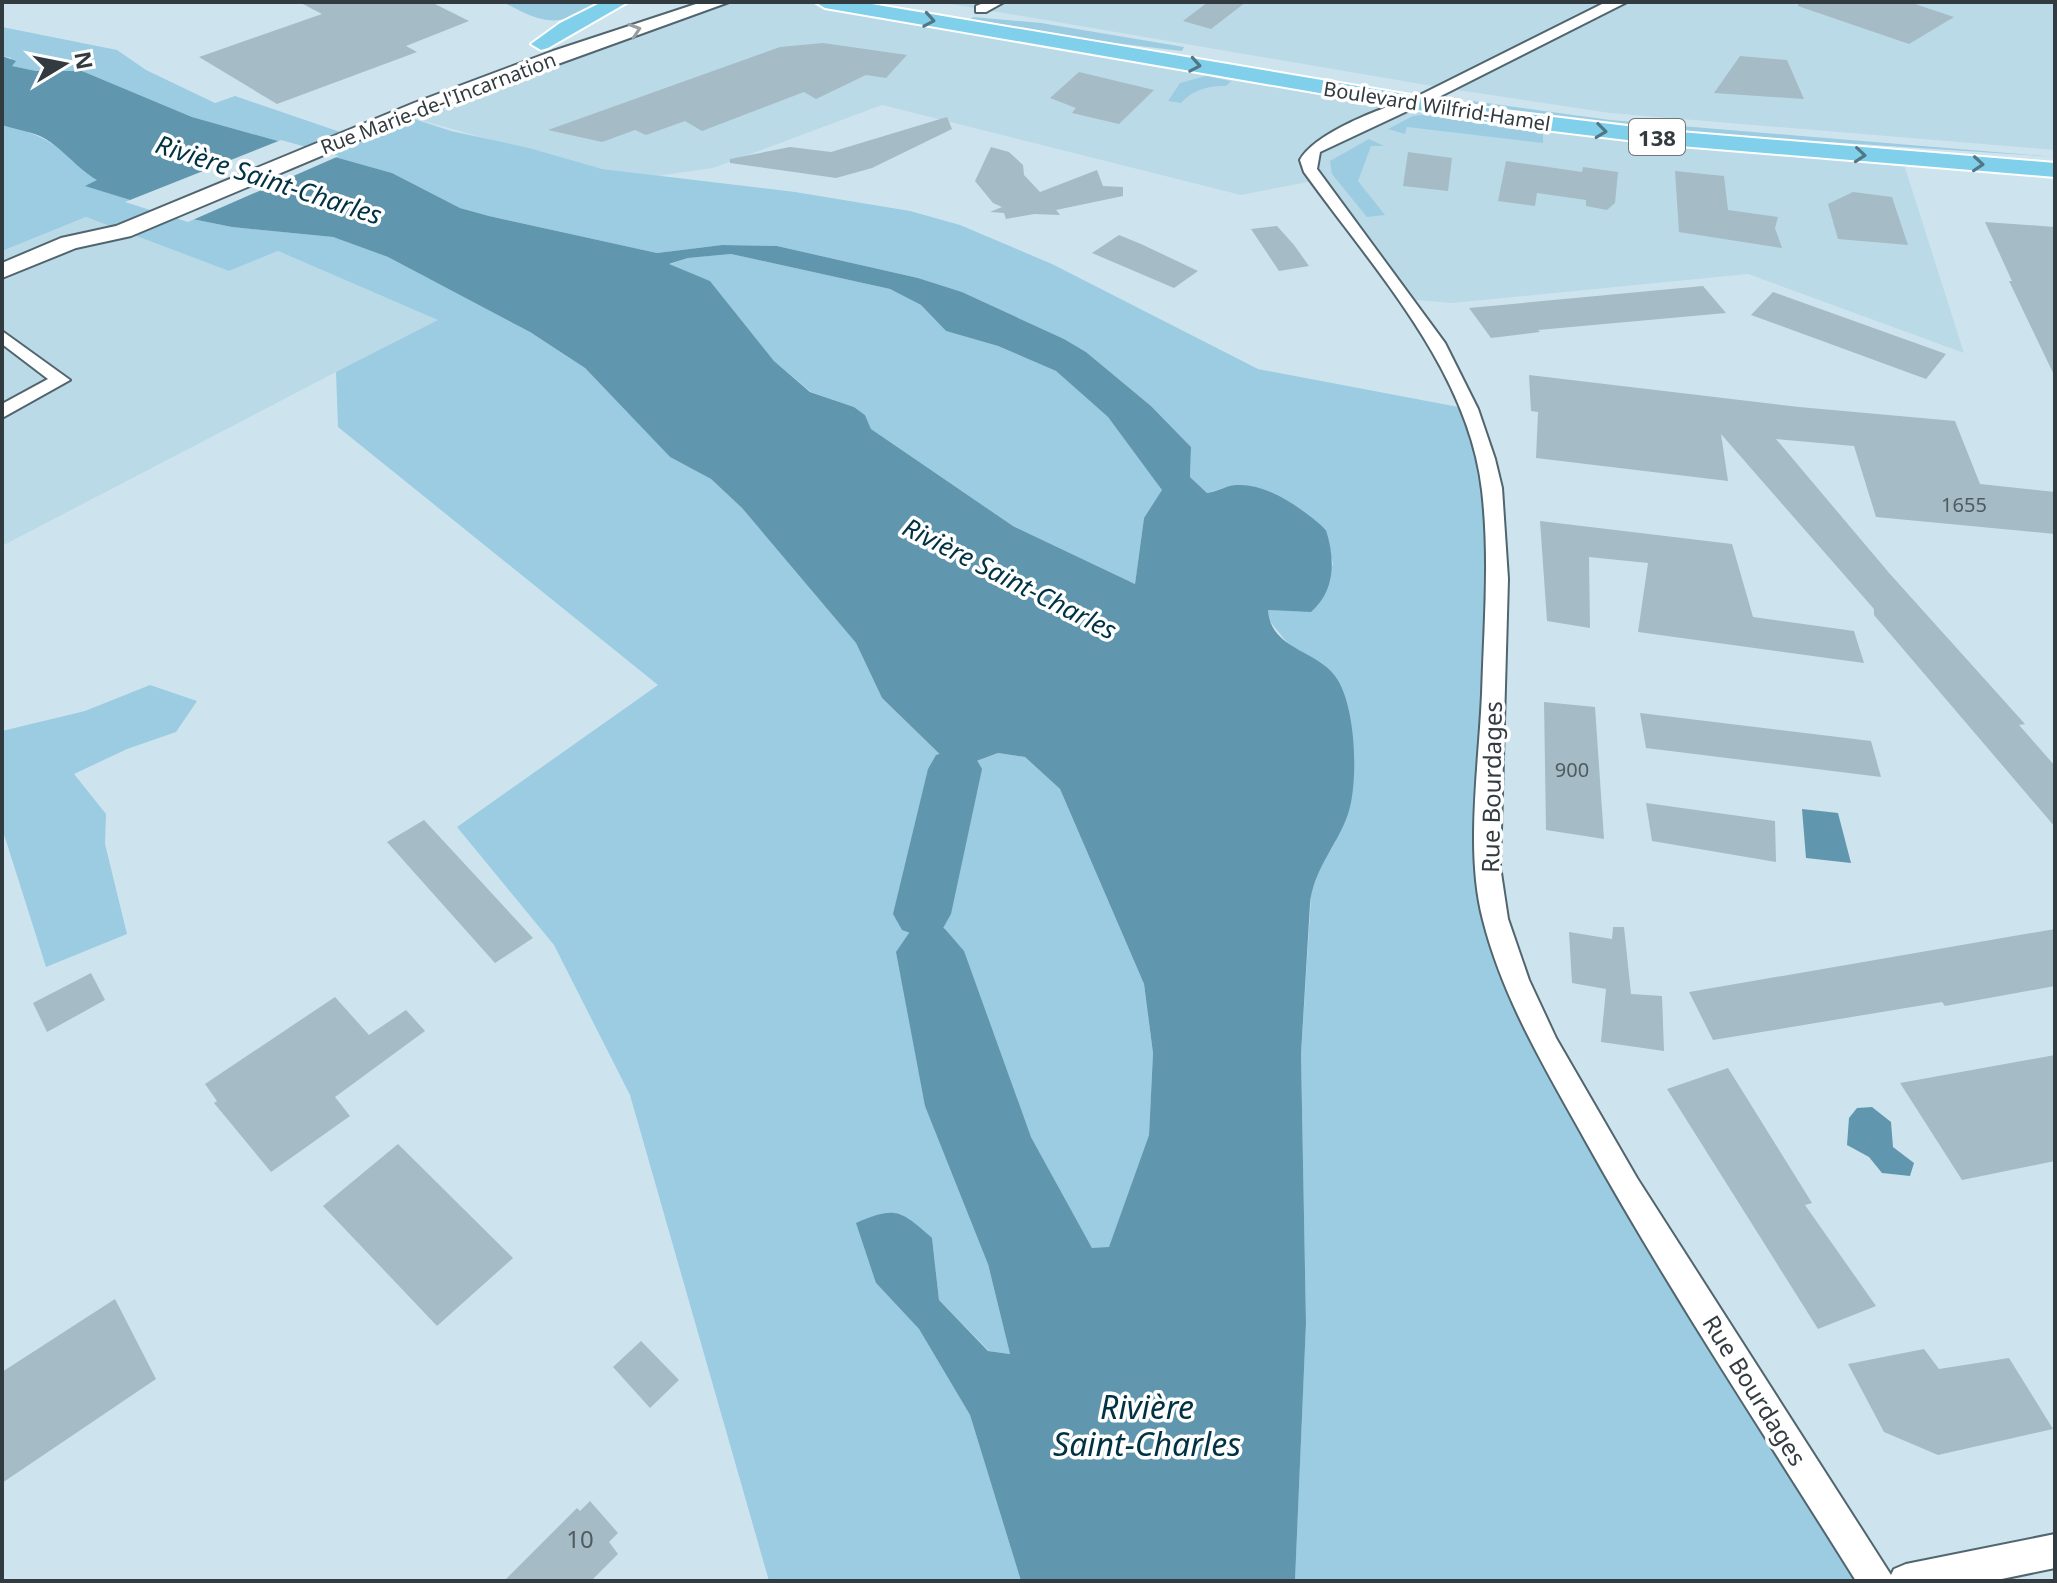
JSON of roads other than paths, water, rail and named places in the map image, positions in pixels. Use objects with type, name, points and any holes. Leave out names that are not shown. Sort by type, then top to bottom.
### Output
[{"type":"main road","points":[[541,44],[567,27],[618,2]]},
{"type":"main road","name":"Rue Marie-de-l'Incarnation","points":[[2,271],[69,243],[123,231],[541,44],[671,2]]},
{"type":"main road","name":"Rue Marie-de-l'Incarnation","points":[[69,243],[98,222],[541,62],[720,2]]},
{"type":"main road","name":"Boulevard Wilfrid-Hamel","points":[[825,2],[1523,121],[1668,138],[2055,170]]},
{"type":"main road","name":"Boulevard Wilfrid-Hamel","points":[[939,2],[989,5],[1444,88],[1610,113],[2055,150]]},
{"type":"street","points":[[1413,103],[1619,2]]},
{"type":"street","name":"Rue Bourdages","points":[[1413,103],[1387,112],[1323,144],[1308,160],[1313,181],[1436,343],[1469,409],[1485,459],[1492,488],[1497,579],[1487,866],[1495,919],[1516,980],[1546,1045],[1627,1188],[1876,1581]]},
{"type":"street","points":[[2,336],[61,380],[2,412]]},
{"type":"street","points":[[1906,1581],[2055,1551]]},
{"type":"water","name":"Rivière Saint-Charles","points":[[2,56],[16,61],[12,66],[36,71],[82,71],[192,117],[392,173],[460,208],[489,216],[657,253],[722,245],[777,246],[918,278],[962,292],[1086,352],[1151,406],[1191,447],[1190,477],[1207,493],[1233,485],[1261,488],[1297,506],[1326,530],[1331,552],[1331,574],[1319,603],[1311,612],[1268,610],[1271,623],[1285,641],[1327,667],[1335,676],[1347,704],[1354,743],[1354,783],[1348,814],[1320,869],[1310,904],[1301,1054],[1306,1323],[1295,1581],[1021,1581],[970,1415],[919,1329],[876,1283],[856,1223],[880,1214],[897,1214],[932,1238],[939,1300],[988,1351],[1010,1354],[988,1264],[925,1106],[896,952],[922,914],[945,929],[964,951],[1031,1137],[1092,1248],[1109,1247],[1149,1135],[1153,1053],[1144,984],[1060,789],[1025,757],[998,753],[955,769],[882,698],[856,643],[742,508],[711,479],[670,457],[585,368],[530,332],[388,257],[333,237],[232,227],[192,219],[85,186],[97,180],[55,145],[40,136],[2,125]],"holes":[[[731,254],[890,289],[921,305],[946,331],[998,346],[1056,371],[1108,417],[1162,490],[1144,518],[1135,584],[1013,526],[871,429],[865,415],[854,407],[810,392],[774,361],[710,281],[669,264],[688,258]]]},
{"type":"water","points":[[1802,809],[1838,813],[1851,863],[1806,858]]},
{"type":"water","points":[[1872,1107],[1891,1122],[1893,1147],[1914,1163],[1910,1176],[1882,1173],[1869,1157],[1847,1145],[1849,1118],[1857,1108]]},
{"type":"waterway","points":[[922,914],[955,769]]}]
